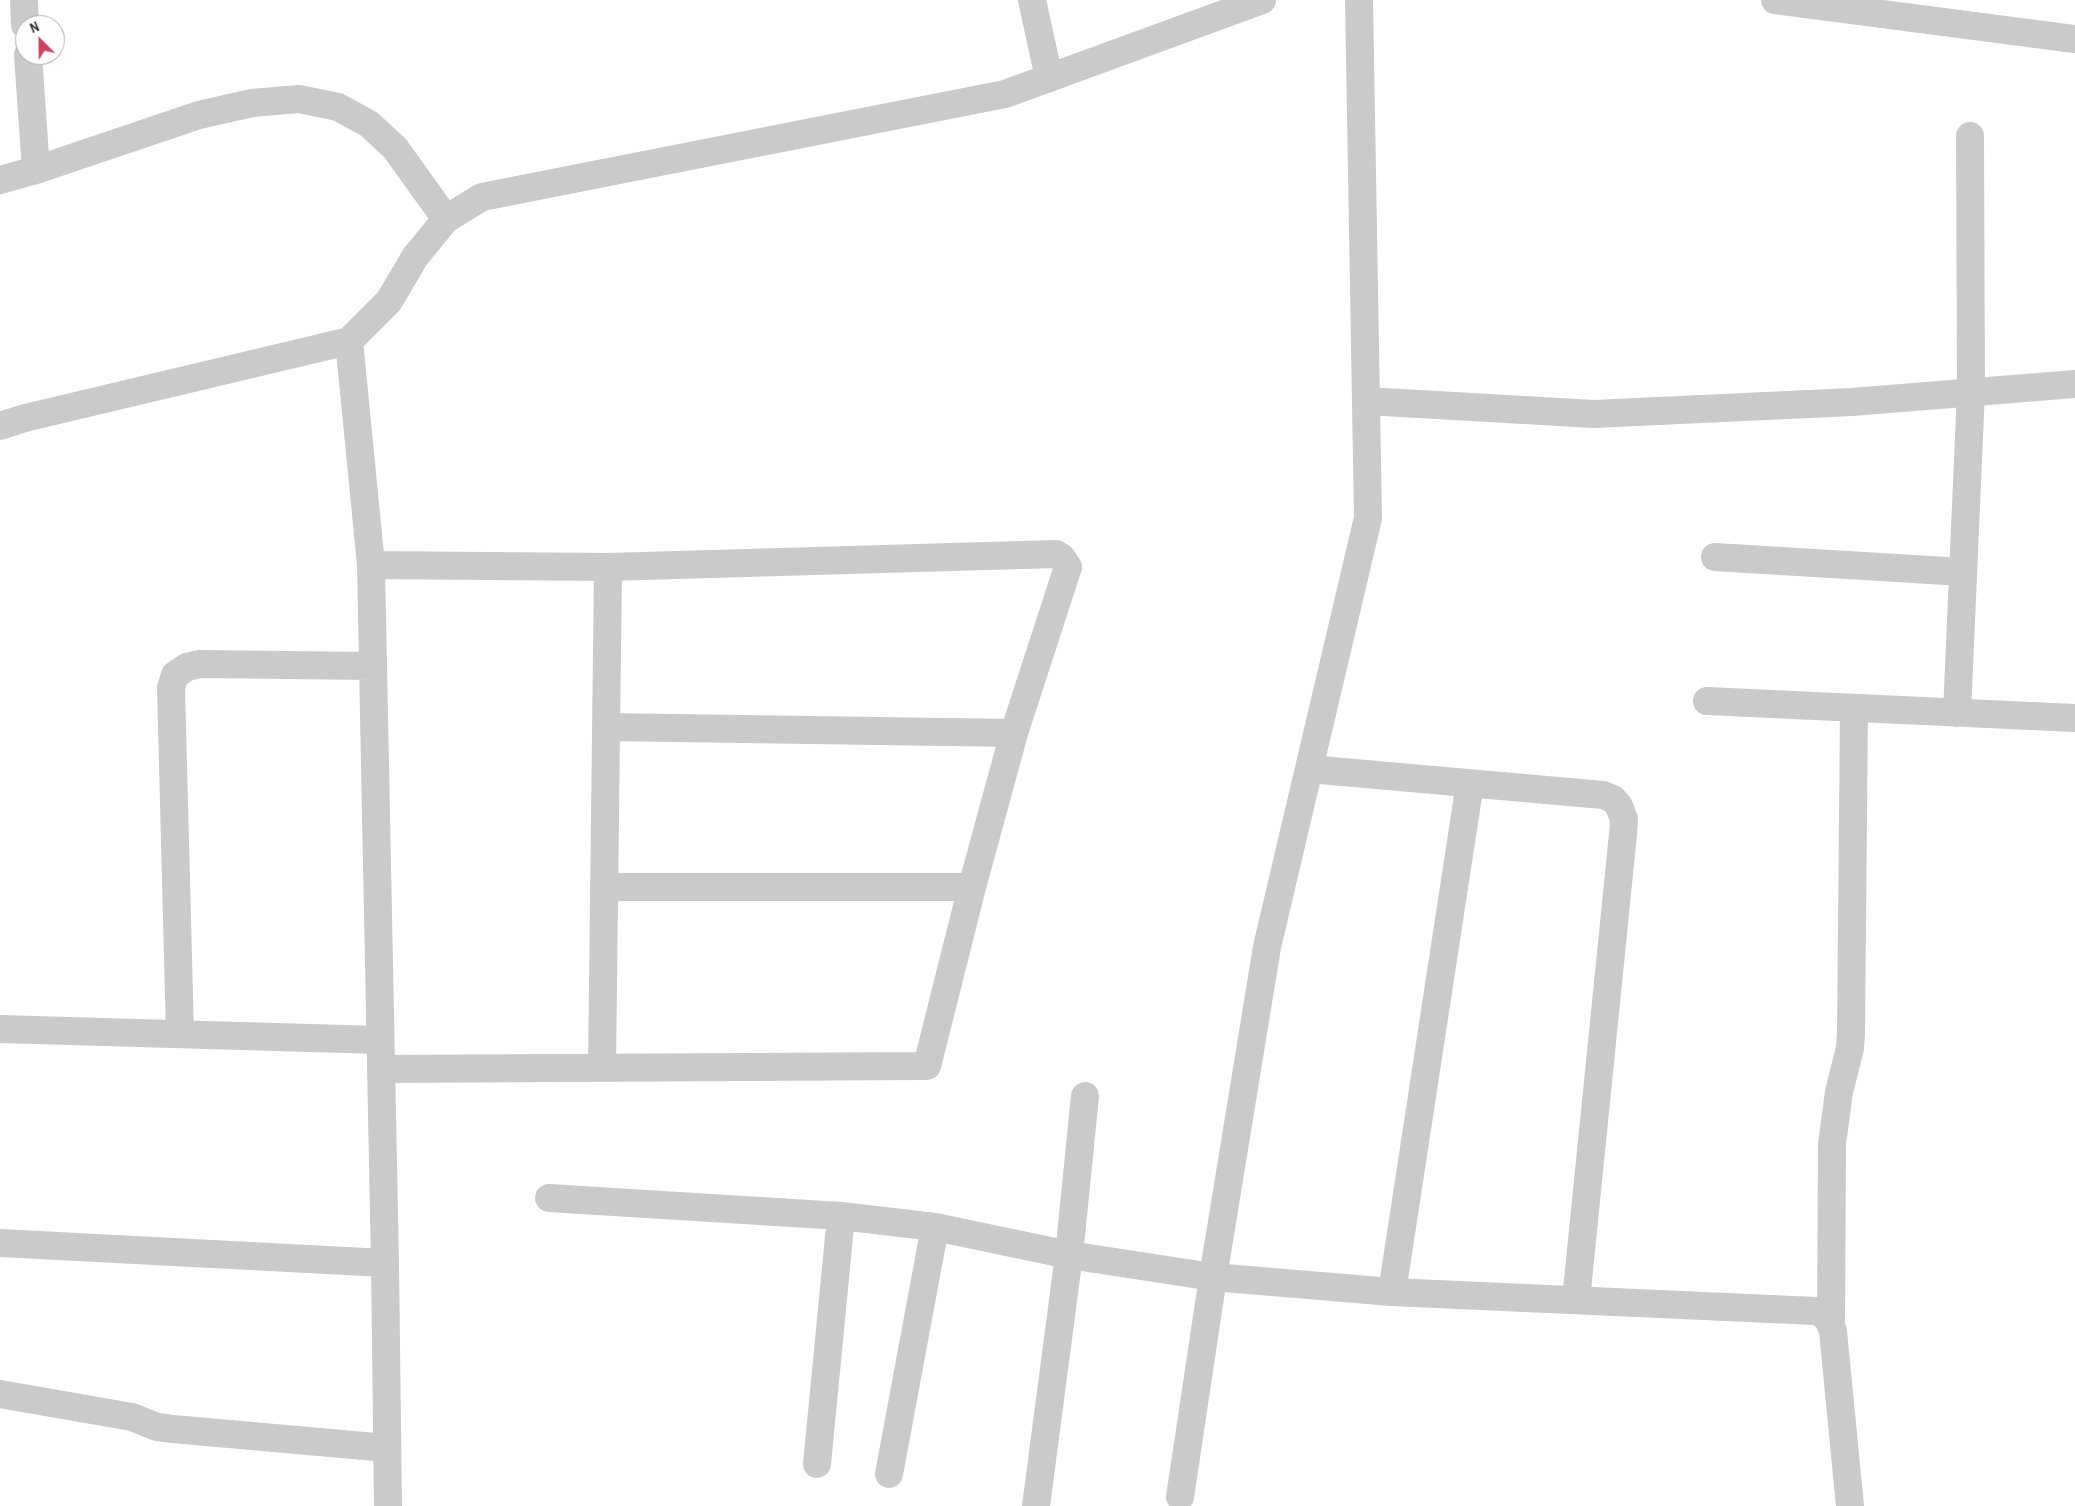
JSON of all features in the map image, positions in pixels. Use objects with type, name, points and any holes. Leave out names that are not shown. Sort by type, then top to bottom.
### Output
[{"type":"street","points":[[0,1],[6,0]]},
{"type":"street","points":[[24,0],[25,15]]},
{"type":"street","points":[[1032,0],[1049,78]]},
{"type":"street","points":[[0,426],[25,418],[349,341],[389,301],[416,257],[446,219],[482,196],[1005,94],[1262,0]]},
{"type":"street","points":[[1180,1497],[1213,1277],[1267,947],[1368,518],[1358,0]]},
{"type":"street","points":[[1775,0],[2075,40]]},
{"type":"street","points":[[29,65],[36,170]]},
{"type":"street","points":[[0,180],[36,170],[199,115],[252,103],[299,98],[338,107],[369,124],[395,148],[446,219]]},
{"type":"street","points":[[1957,712],[1971,391],[1970,136]]},
{"type":"street","points":[[349,341],[371,565],[388,1506]]},
{"type":"street","points":[[1366,401],[1594,414],[1852,402],[2075,384]]},
{"type":"street","points":[[371,565],[608,567],[1056,554],[1066,562],[1068,567],[1014,733],[972,887],[927,1066],[381,1069]]},
{"type":"street","points":[[1715,557],[1963,572]]},
{"type":"street","points":[[602,1068],[608,567]]},
{"type":"street","points":[[180,1034],[171,688],[175,675],[187,667],[200,664],[373,666]]},
{"type":"street","points":[[1708,701],[2075,718]]},
{"type":"street","points":[[1830,1326],[1832,1144],[1852,1033],[1854,708]]},
{"type":"street","points":[[606,726],[1014,733]]},
{"type":"street","points":[[1309,769],[1603,795],[1613,799],[1619,806],[1624,819],[1576,1300]]},
{"type":"street","points":[[1392,1292],[1470,783]]},
{"type":"street","points":[[604,887],[972,887]]},
{"type":"street","points":[[0,1029],[380,1040]]},
{"type":"street","points":[[1036,1506],[1069,1255],[1085,1096]]},
{"type":"street","points":[[549,1198],[841,1216],[935,1227],[1069,1255],[1213,1277],[1392,1292],[1816,1311],[1822,1314],[1833,1331],[1850,1506]]},
{"type":"street","points":[[817,1464],[841,1216]]},
{"type":"street","points":[[889,1474],[935,1227]]},
{"type":"street","points":[[0,1243],[385,1263]]},
{"type":"street","points":[[0,1394],[132,1417],[157,1427],[387,1448]]}]
